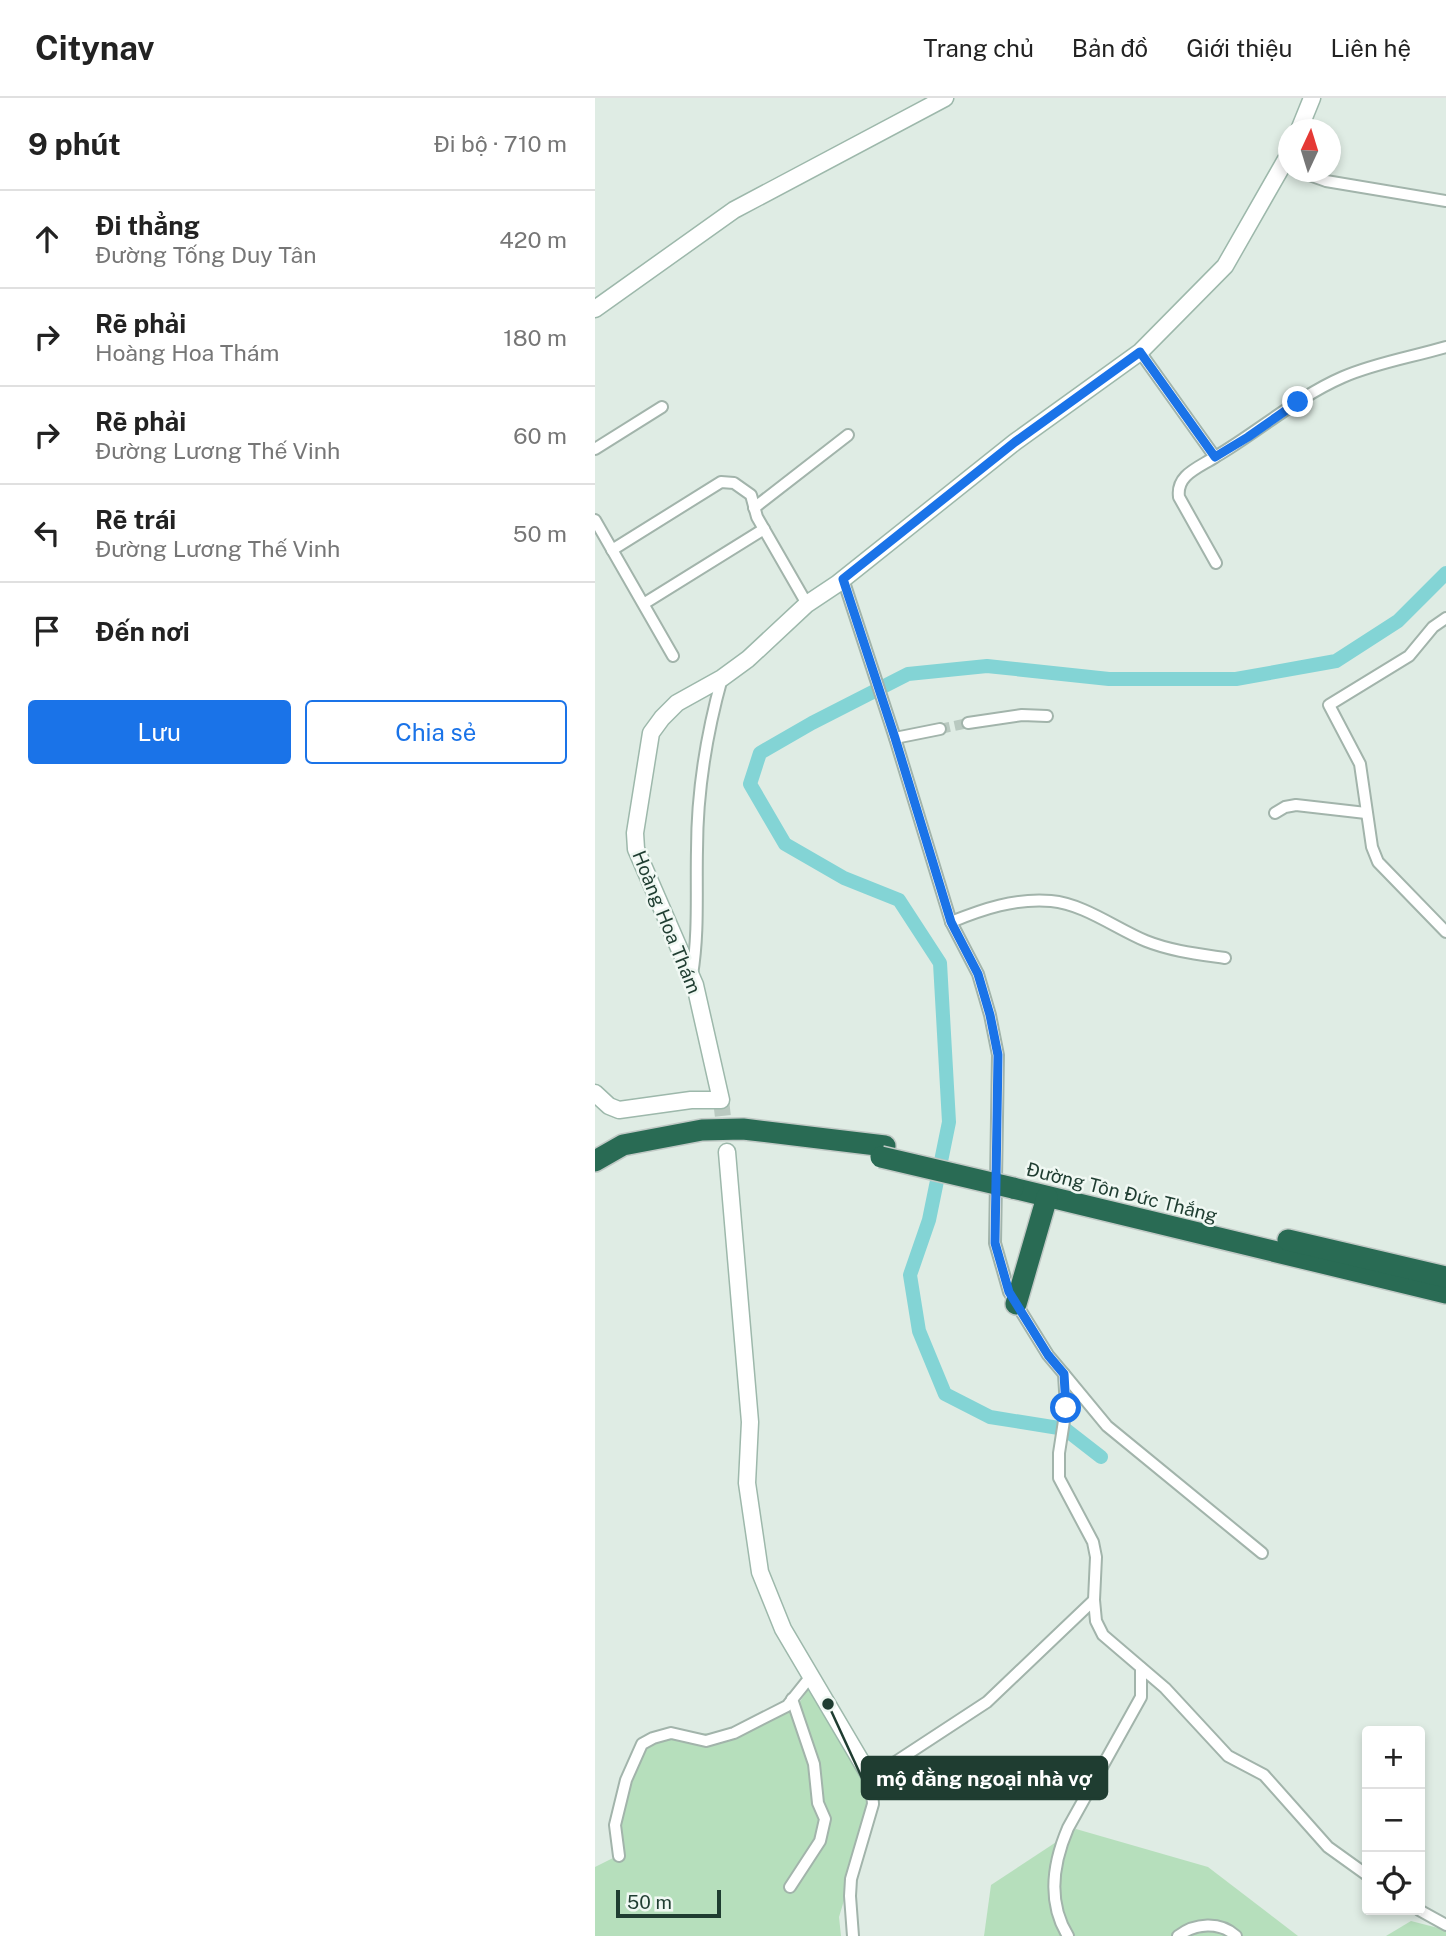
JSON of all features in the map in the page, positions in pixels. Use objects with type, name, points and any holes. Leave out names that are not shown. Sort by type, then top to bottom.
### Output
[{"type":"highway","name":"Đường Tôn Đức Thắng","points":[[595,1161],[624,1144],[702,1130],[743,1129],[788,1134],[883,1152],[1446,1277]]},
{"type":"highway","name":"Đường Tôn Đức Thắng","points":[[1014,1182],[1047,1197],[1446,1293]]},
{"type":"highway","points":[[1016,1304],[1047,1197]]},
{"type":"street","points":[[595,309],[734,210],[945,98]]},
{"type":"street","points":[[1303,119],[1312,98]]},
{"type":"street","name":"Hoàng Hoa Thám","points":[[595,1093],[609,1106],[619,1110],[691,1100],[721,1100],[692,977],[636,849],[635,833],[651,733],[662,718],[677,703],[722,678],[748,659],[807,604],[843,579],[1015,442],[1140,352],[1225,266],[1278,175]]},
{"type":"street","points":[[1332,182],[1446,201]]},
{"type":"street","points":[[1216,563],[1179,497],[1180,481],[1298,402],[1343,377],[1446,347]]},
{"type":"street","points":[[1140,352],[1215,457]]},
{"type":"street","points":[[595,449],[662,407]]},
{"type":"street","points":[[754,508],[848,435]]},
{"type":"street","points":[[612,550],[721,482],[734,483],[751,495],[764,530],[807,604]]},
{"type":"street","points":[[595,520],[673,656]]},
{"type":"street","points":[[645,604],[764,530]]},
{"type":"street","points":[[843,579],[951,922],[978,974],[998,1055],[995,1243],[1009,1292],[1048,1355],[1107,1426],[1262,1553]]},
{"type":"street","points":[[1446,618],[1433,627],[1409,656],[1329,704],[1360,764],[1372,847],[1378,862],[1446,932]]},
{"type":"street","points":[[692,977],[699,920],[697,851],[701,782],[722,678]]},
{"type":"street","points":[[968,723],[1022,715],[1047,716]]},
{"type":"street","points":[[895,738],[940,729]]},
{"type":"street","points":[[1275,813],[1296,805],[1366,813]]},
{"type":"street","points":[[951,922],[988,907],[1024,901],[1053,901],[1087,911],[1149,942],[1184,953],[1225,958]]},
{"type":"street","points":[[727,1152],[750,1422],[747,1483],[760,1572],[783,1629],[871,1778],[873,1804],[852,1879],[850,1896],[853,1936]]},
{"type":"street","points":[[1064,1374],[1066,1408],[1059,1453],[1059,1478],[1093,1542],[1096,1557],[1096,1621],[1103,1635],[1165,1689],[1228,1756],[1264,1775],[1328,1847],[1362,1871]]},
{"type":"street","points":[[871,1778],[987,1702],[1094,1600]]},
{"type":"street","points":[[1068,1936],[1055,1902],[1054,1879],[1059,1849],[1141,1697],[1141,1668]]},
{"type":"street","points":[[619,1856],[615,1825],[626,1780],[642,1744],[671,1733],[706,1741],[717,1739],[759,1722],[787,1706],[811,1676]]},
{"type":"street","points":[[790,1887],[820,1841],[825,1819],[818,1803],[814,1763],[792,1699]]},
{"type":"street","points":[[1425,1913],[1446,1925]]},
{"type":"street","points":[[1178,1936],[1197,1926],[1222,1927],[1236,1936]]},
{"type":"green space","points":[[814,1681],[871,1778],[866,1828],[839,1917],[841,1936],[595,1936],[595,1867],[619,1855],[624,1786],[642,1744],[680,1734],[734,1733],[787,1706],[795,1709]]},
{"type":"green space","points":[[1076,1829],[1208,1867],[1298,1936],[984,1936],[991,1885]]},
{"type":"green space","points":[[1411,1921],[1446,1930],[1446,1936],[1386,1936]]},
{"type":"waterway","points":[[1101,1457],[1065,1429],[990,1417],[945,1394],[919,1331],[910,1275],[929,1220],[949,1122],[940,963],[899,900],[844,878],[785,844],[750,784],[760,753],[908,674],[987,666],[1109,679],[1236,679],[1336,661],[1398,621],[1446,573]]},
{"type":"tunnel","points":[[940,729],[968,723]]},
{"type":"tunnel","points":[[721,1100],[727,1152]]},
{"type":"place","name":"mộ đằng ngoại nhà vợ","points":[[828,1704]]},
{"type":"route","points":[[1066,1408],[1064,1374],[1048,1355],[1009,1292],[995,1243],[998,1055],[990,1015],[978,974],[951,922],[843,579],[1015,442],[1140,352],[1215,457],[1298,402]]}]
